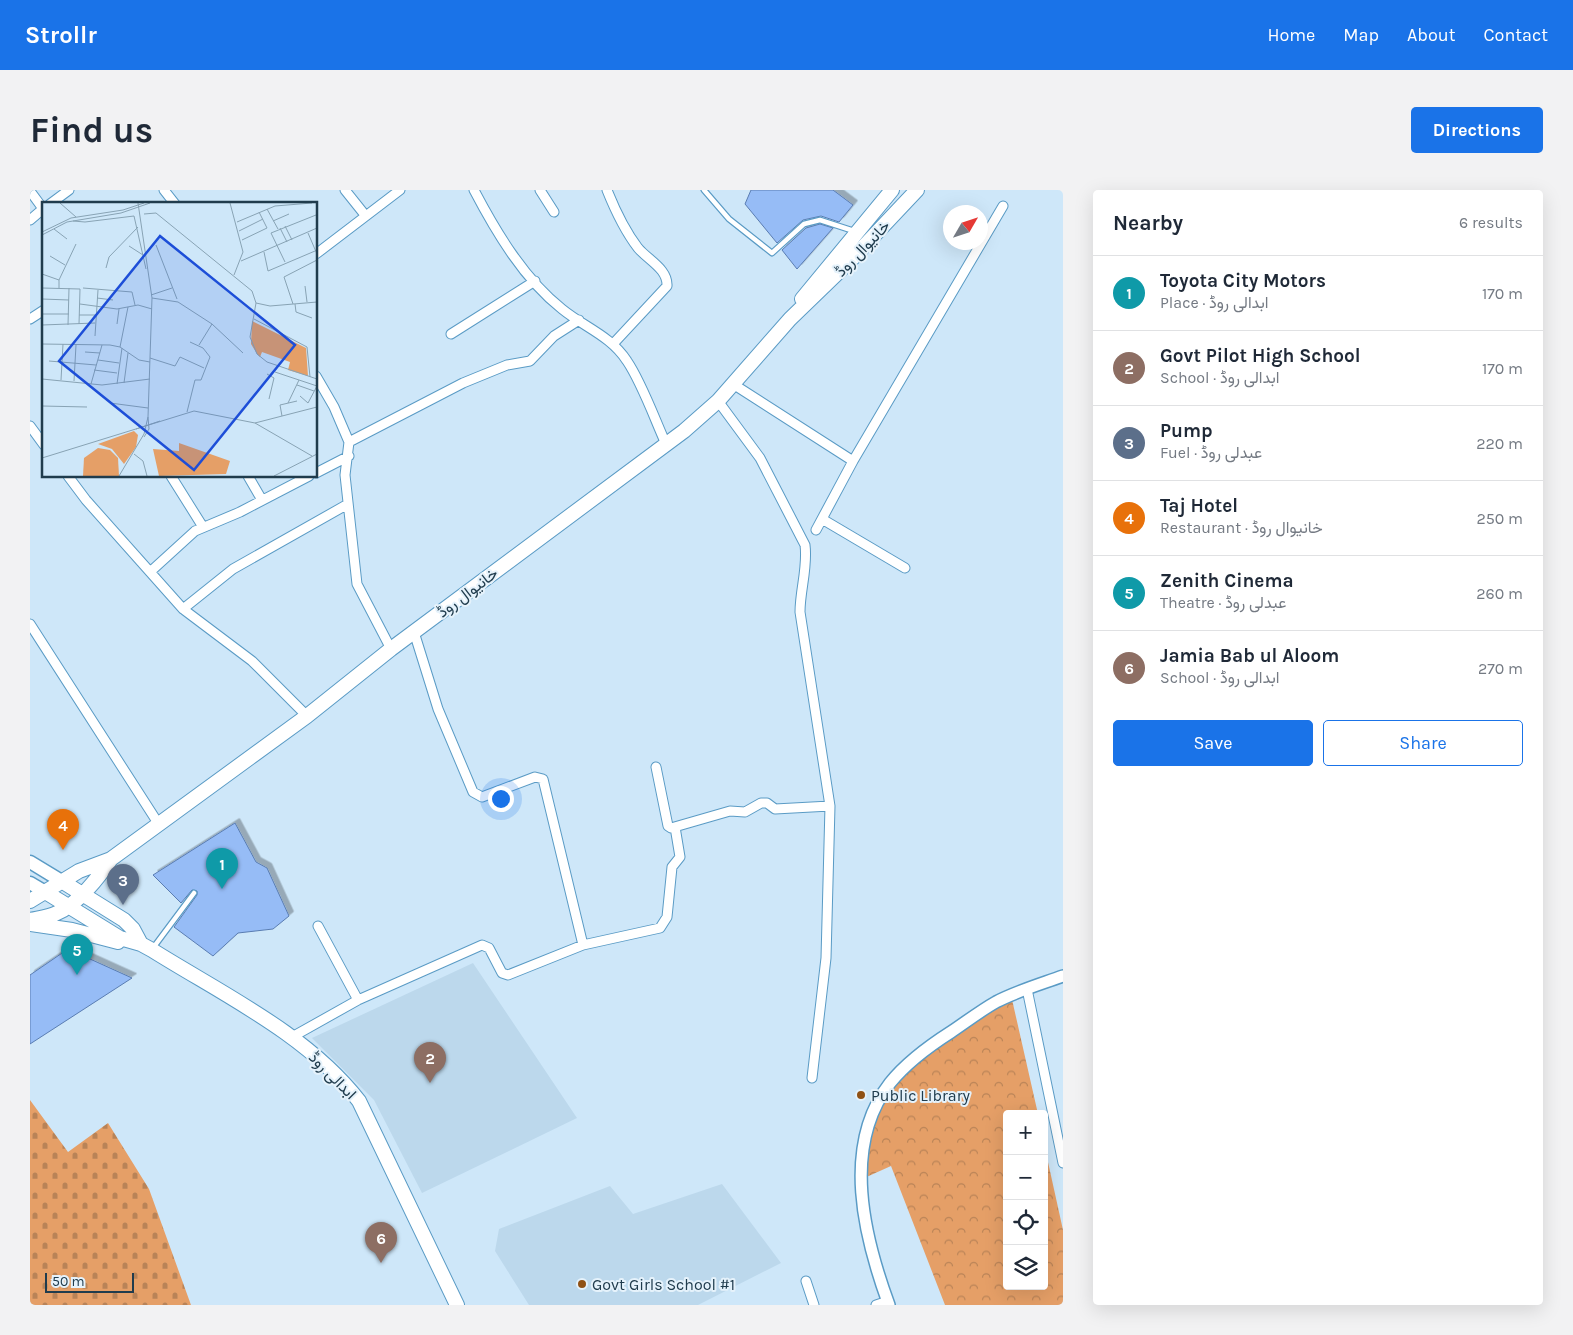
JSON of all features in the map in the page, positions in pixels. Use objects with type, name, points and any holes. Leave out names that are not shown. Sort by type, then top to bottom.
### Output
[{"type":"main road","points":[[790,319],[813,284],[892,190]]},
{"type":"main road","name":"خانیوال روڈ","points":[[895,208],[906,190]]},
{"type":"main road","name":"خانیوال روڈ","points":[[30,901],[47,893],[79,871],[110,859],[307,716],[391,649],[666,444],[718,401],[790,319],[806,304],[844,256],[917,190]]},
{"type":"main road","points":[[806,304],[835,285],[926,190]]},
{"type":"main road","name":"خانیوال روڈ","points":[[68,907],[93,883],[110,859]]},
{"type":"main road","points":[[30,862],[124,920],[146,947]]},
{"type":"main road","points":[[30,883],[120,938],[146,947]]},
{"type":"main road","points":[[30,922],[58,913],[68,907]]},
{"type":"main road","points":[[30,922],[146,947]]},
{"type":"main road","name":"ابدالی روڈ","points":[[146,947],[292,1037],[333,1072],[359,1101],[457,1305]]},
{"type":"street","points":[[53,202],[69,190]]},
{"type":"street","points":[[164,190],[173,202]]},
{"type":"street","points":[[345,190],[365,215]]},
{"type":"street","points":[[318,253],[353,228],[365,215],[400,190]]},
{"type":"street","points":[[474,190],[492,224],[535,281],[562,309],[597,330],[628,361],[666,444]]},
{"type":"street","points":[[540,190],[554,212]]},
{"type":"street","points":[[606,190],[626,231],[639,248],[662,270],[667,279],[667,286],[613,344]]},
{"type":"street","points":[[30,191],[42,205]]},
{"type":"street","points":[[816,530],[853,461],[1003,206]]},
{"type":"street","points":[[30,220],[42,210]]},
{"type":"street","points":[[451,334],[535,281]]},
{"type":"street","points":[[30,320],[42,311]]},
{"type":"street","points":[[349,442],[463,383],[507,365],[530,360],[554,336],[579,320]]},
{"type":"street","points":[[318,379],[334,407],[349,442],[349,456],[345,475],[357,584],[391,649]]},
{"type":"street","points":[[733,384],[853,461]]},
{"type":"street","points":[[718,401],[760,458],[805,545],[806,556],[800,612],[830,806],[826,958],[812,1078]]},
{"type":"street","points":[[30,426],[42,442]]},
{"type":"street","points":[[318,471],[349,456]]},
{"type":"street","points":[[70,478],[183,609],[252,661],[307,716]]},
{"type":"street","points":[[172,478],[204,527]]},
{"type":"street","points":[[249,478],[262,500]]},
{"type":"street","points":[[150,572],[186,538],[204,527],[305,478]]},
{"type":"street","points":[[183,609],[232,569],[348,504]]},
{"type":"street","points":[[822,519],[905,568]]},
{"type":"street","points":[[30,624],[158,823]]},
{"type":"street","points":[[414,632],[438,709],[473,792],[482,797],[535,777],[543,779],[583,944]]},
{"type":"street","points":[[656,766],[668,826],[675,827],[730,811],[745,812],[761,803],[767,803],[775,809],[830,806]]},
{"type":"street","points":[[292,1037],[358,1000],[482,945],[489,948],[502,973],[508,975],[583,944],[654,930],[665,923],[672,867],[680,857],[675,827]]},
{"type":"street","points":[[318,926],[358,1000]]},
{"type":"street","points":[[876,1305],[889,1303],[868,1236],[862,1198],[862,1150],[873,1114],[891,1082],[922,1051],[995,1003],[1063,976]]},
{"type":"street","points":[[1027,989],[1063,1163]]},
{"type":"street","points":[[806,1281],[814,1305]]},
{"type":"lane","points":[[704,190],[729,219],[772,253],[804,224],[820,220],[858,232]]},
{"type":"lane","points":[[146,947],[194,893]]},
{"type":"shaded area","points":[[473,963],[577,1118],[422,1193],[374,1100],[312,1038]]},
{"type":"shaded area","points":[[722,1184],[781,1263],[698,1305],[529,1305],[495,1251],[499,1229],[610,1186],[633,1214]]},
{"type":"green space","points":[[1011,995],[1037,1110],[1003,1110],[1003,1290],[1048,1290],[1048,1162],[1063,1230],[1063,1305],[945,1305],[891,1166],[862,1179],[862,1150],[881,1098],[922,1051]]},
{"type":"green space","points":[[30,1100],[68,1152],[108,1123],[149,1189],[191,1305],[30,1305]]},
{"type":"building","points":[[751,190],[833,190],[853,205],[839,222],[821,216],[803,220],[777,243],[745,204]]},
{"type":"building","points":[[820,224],[833,228],[797,269],[782,250],[806,228]]},
{"type":"building","points":[[235,823],[256,862],[267,868],[289,916],[273,929],[238,933],[213,956],[174,927],[197,895],[197,891],[192,890],[181,903],[153,875]]},
{"type":"building","points":[[68,949],[132,978],[30,1044],[30,975]]},
{"type":"place","name":"Taj Hotel","points":[[63,850]]},
{"type":"place","name":"Toyota City Motors","points":[[222,889]]},
{"type":"place","name":"Pump","points":[[123,905]]},
{"type":"place","name":"Zenith Cinema","points":[[77,975]]},
{"type":"place","name":"Govt Pilot High School","points":[[430,1083]]},
{"type":"place","name":"Public Library","points":[[861,1095]]},
{"type":"place","name":"Jamia Bab ul Aloom","points":[[381,1263]]},
{"type":"place","name":"Govt Girls School #1","points":[[582,1284]]}]
